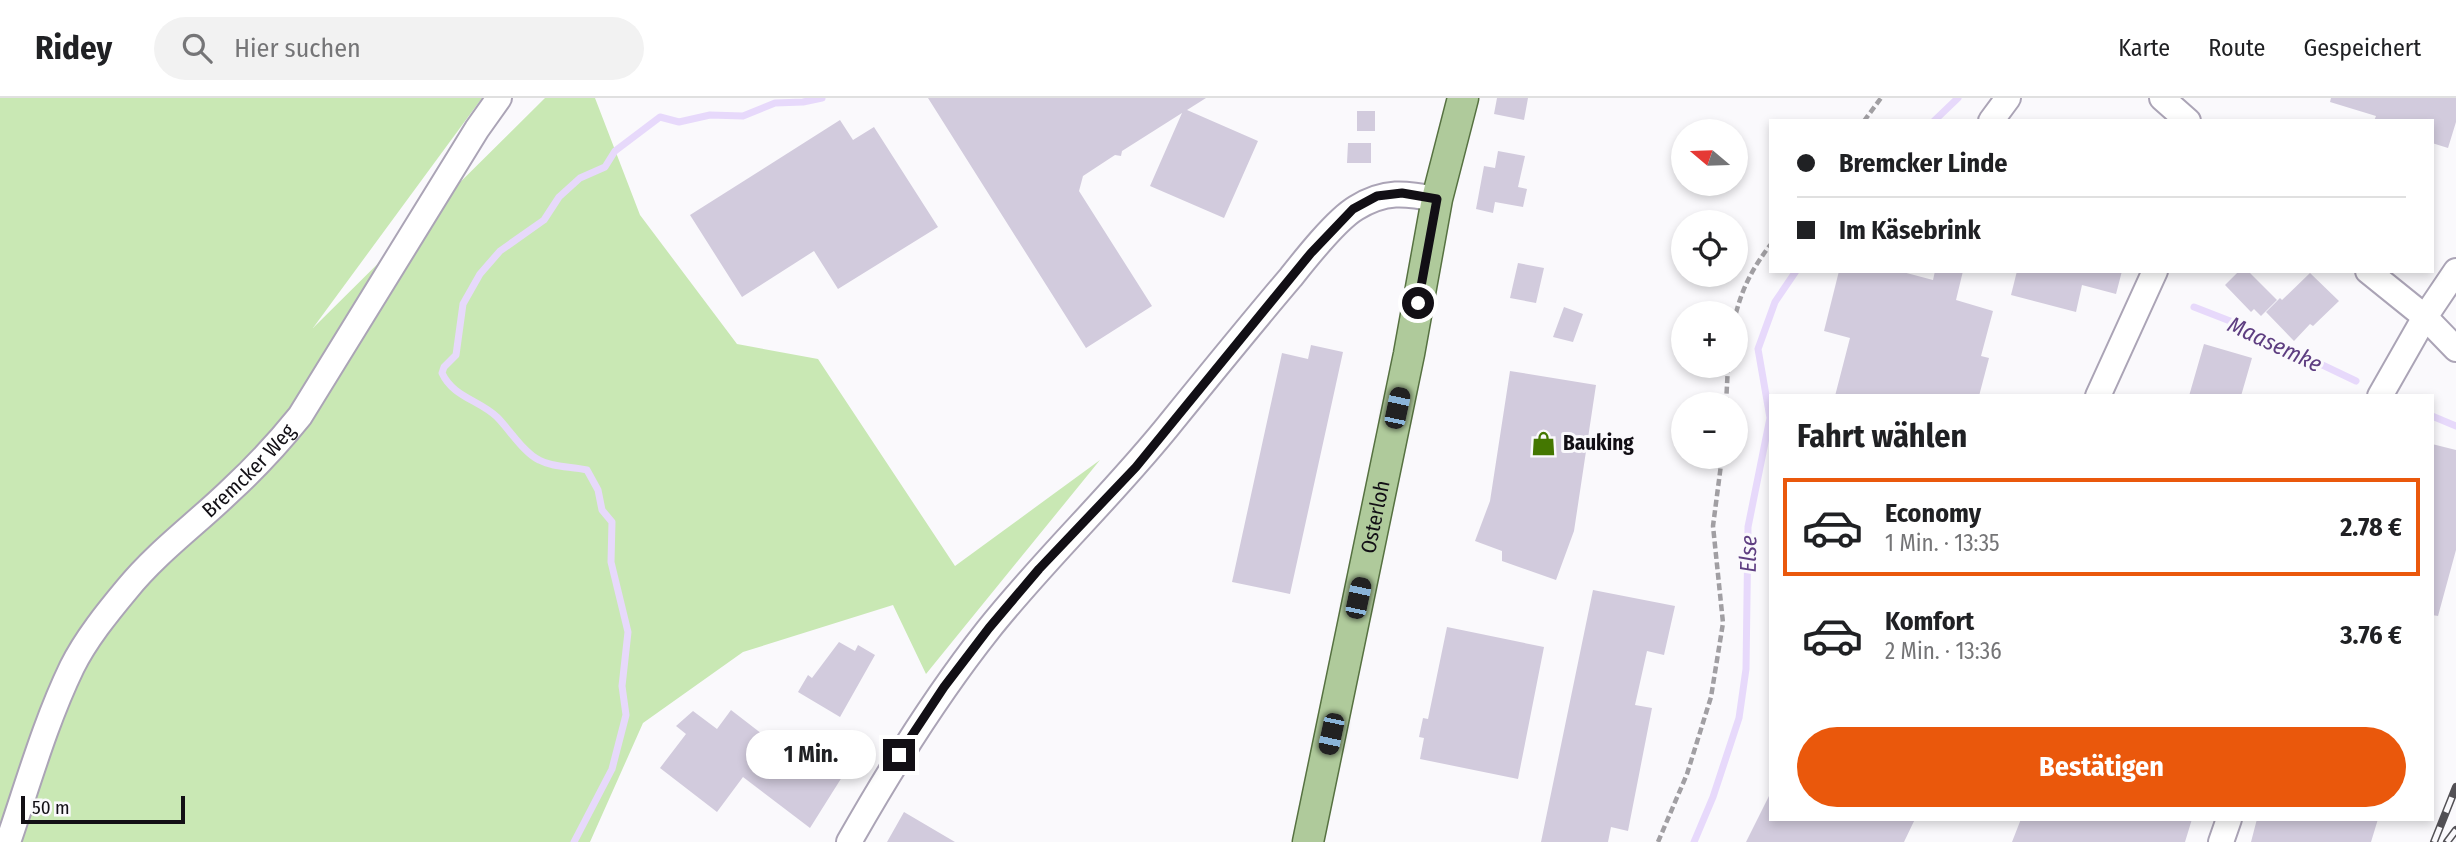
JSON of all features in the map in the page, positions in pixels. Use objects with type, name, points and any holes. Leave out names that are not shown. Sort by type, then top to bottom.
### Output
[{"type":"main road","name":"Osterloh","points":[[1308,842],[1409,354],[1437,199],[1463,98]]},
{"type":"street","name":"Bremcker Weg","points":[[8,842],[56,703],[95,629],[128,586],[231,490],[280,441],[300,416],[477,129],[499,98]]},
{"type":"street","points":[[1992,119],[2008,98]]},
{"type":"street","points":[[2162,98],[2186,119]]},
{"type":"street","points":[[849,842],[899,755],[944,687],[989,628],[1039,569],[1136,467],[1311,253],[1353,209],[1377,196],[1402,193],[1437,199]]},
{"type":"street","points":[[2381,394],[2425,317],[2456,271]]},
{"type":"street","points":[[2099,394],[2154,273]]},
{"type":"street","points":[[2370,273],[2425,317],[2456,349]]},
{"type":"street","points":[[2221,842],[2228,821]]},
{"type":"path","points":[[1865,119],[1881,98]]},
{"type":"path","points":[[1739,301],[1753,268],[1769,247]]},
{"type":"path","points":[[1658,842],[1687,774],[1711,697],[1723,623],[1713,526],[1720,469]]},
{"type":"green space","points":[[0,98],[482,98],[313,328],[545,98],[595,98],[640,215],[737,344],[818,359],[955,566],[1100,460],[926,674],[893,605],[743,652],[643,723],[590,842],[0,842]]},
{"type":"building","points":[[928,98],[1206,98],[1187,110],[1258,141],[1224,218],[1150,186],[1182,113],[1122,151],[1121,156],[1115,155],[1083,176],[1079,191],[1152,306],[1086,348]]},
{"type":"building","points":[[1497,98],[1528,98],[1524,120],[1494,114]]},
{"type":"building","points":[[2331,98],[2456,98],[2456,122],[2448,148],[2434,144],[2434,119],[2375,119],[2376,116],[2330,102]]},
{"type":"building","points":[[1357,111],[1375,111],[1375,131],[1357,131]]},
{"type":"building","points":[[840,120],[853,140],[874,127],[938,227],[838,289],[814,251],[742,297],[690,215]]},
{"type":"building","points":[[1348,143],[1371,143],[1371,163],[1347,163]]},
{"type":"building","points":[[1498,151],[1525,156],[1518,187],[1527,189],[1523,207],[1495,202],[1493,213],[1476,209],[1484,166],[1495,168]]},
{"type":"building","points":[[1518,263],[1544,268],[1536,303],[1510,298]]},
{"type":"building","points":[[1838,273],[1907,273],[1933,280],[1935,273],[1963,273],[1956,300],[1993,311],[1981,356],[1989,358],[1980,394],[1836,394],[1850,338],[1824,331]]},
{"type":"building","points":[[2016,273],[2121,273],[2116,294],[2082,285],[2076,312],[2011,295]]},
{"type":"building","points":[[2237,273],[2250,273],[2277,300],[2261,316],[2254,309],[2251,312],[2225,285]]},
{"type":"building","points":[[2310,273],[2339,301],[2294,341],[2266,312]]},
{"type":"building","points":[[1564,307],[1583,314],[1573,342],[1553,337]]},
{"type":"building","points":[[2204,344],[2252,358],[2242,394],[2190,394]]},
{"type":"building","points":[[1311,345],[1343,352],[1290,594],[1232,582],[1282,353],[1308,359]]},
{"type":"building","name":"Bauking","points":[[1510,371],[1596,385],[1574,531],[1556,580],[1502,561],[1502,551],[1475,541],[1490,501]]},
{"type":"building","points":[[2434,444],[2456,450],[2456,550],[2438,616],[2434,615]]},
{"type":"building","points":[[1593,590],[1675,606],[1664,655],[1647,651],[1635,705],[1652,708],[1628,831],[1611,827],[1608,842],[1541,842]]},
{"type":"building","points":[[1447,627],[1544,647],[1518,779],[1420,759],[1424,738],[1419,737],[1423,718],[1428,719]]},
{"type":"building","points":[[839,642],[855,651],[858,645],[875,655],[840,717],[798,692],[808,675],[812,678]]},
{"type":"building","points":[[731,710],[810,771],[812,767],[815,768],[834,736],[859,750],[810,828],[743,777],[717,812],[660,768],[686,734],[676,726],[693,711],[717,729]]},
{"type":"building","points":[[1769,796],[1769,821],[1914,821],[1904,842],[1746,842]]},
{"type":"building","points":[[904,812],[955,842],[887,842]]},
{"type":"building","points":[[2020,821],[2191,821],[2185,842],[2012,842]]},
{"type":"building","points":[[2256,821],[2377,821],[2371,842],[2251,842]]},
{"type":"waterway","points":[[574,842],[612,769],[626,715],[622,686],[628,632],[611,562],[612,522],[602,510],[598,490],[587,470],[551,464],[533,457],[497,417],[459,393],[447,381],[442,373],[444,367],[456,355],[463,304],[480,274],[500,251],[544,220],[559,197],[580,178],[605,167],[615,151],[660,117],[679,122],[710,115],[743,116],[775,103],[822,98]]},
{"type":"waterway","name":"Else","points":[[1936,119],[1958,98]]},
{"type":"waterway","name":"Else","points":[[1769,412],[1758,349],[1775,302],[1795,273]]},
{"type":"waterway","name":"Maasemke","points":[[2194,307],[2230,321],[2356,381]]},
{"type":"waterway","name":"Maasemke","points":[[2434,417],[2456,426]]},
{"type":"waterway","name":"Else","points":[[1694,842],[1713,797],[1739,718],[1746,669],[1748,527],[1769,423]]},
{"type":"railway","points":[[2434,842],[2456,787]]},
{"type":"railway","points":[[2447,842],[2456,830]]},
{"type":"place","name":"Bauking","points":[[1543,443]]},
{"type":"route","points":[[899,755],[944,687],[1039,569],[1136,467],[1311,253],[1353,209],[1377,196],[1402,193],[1437,199],[1418,303]]}]
